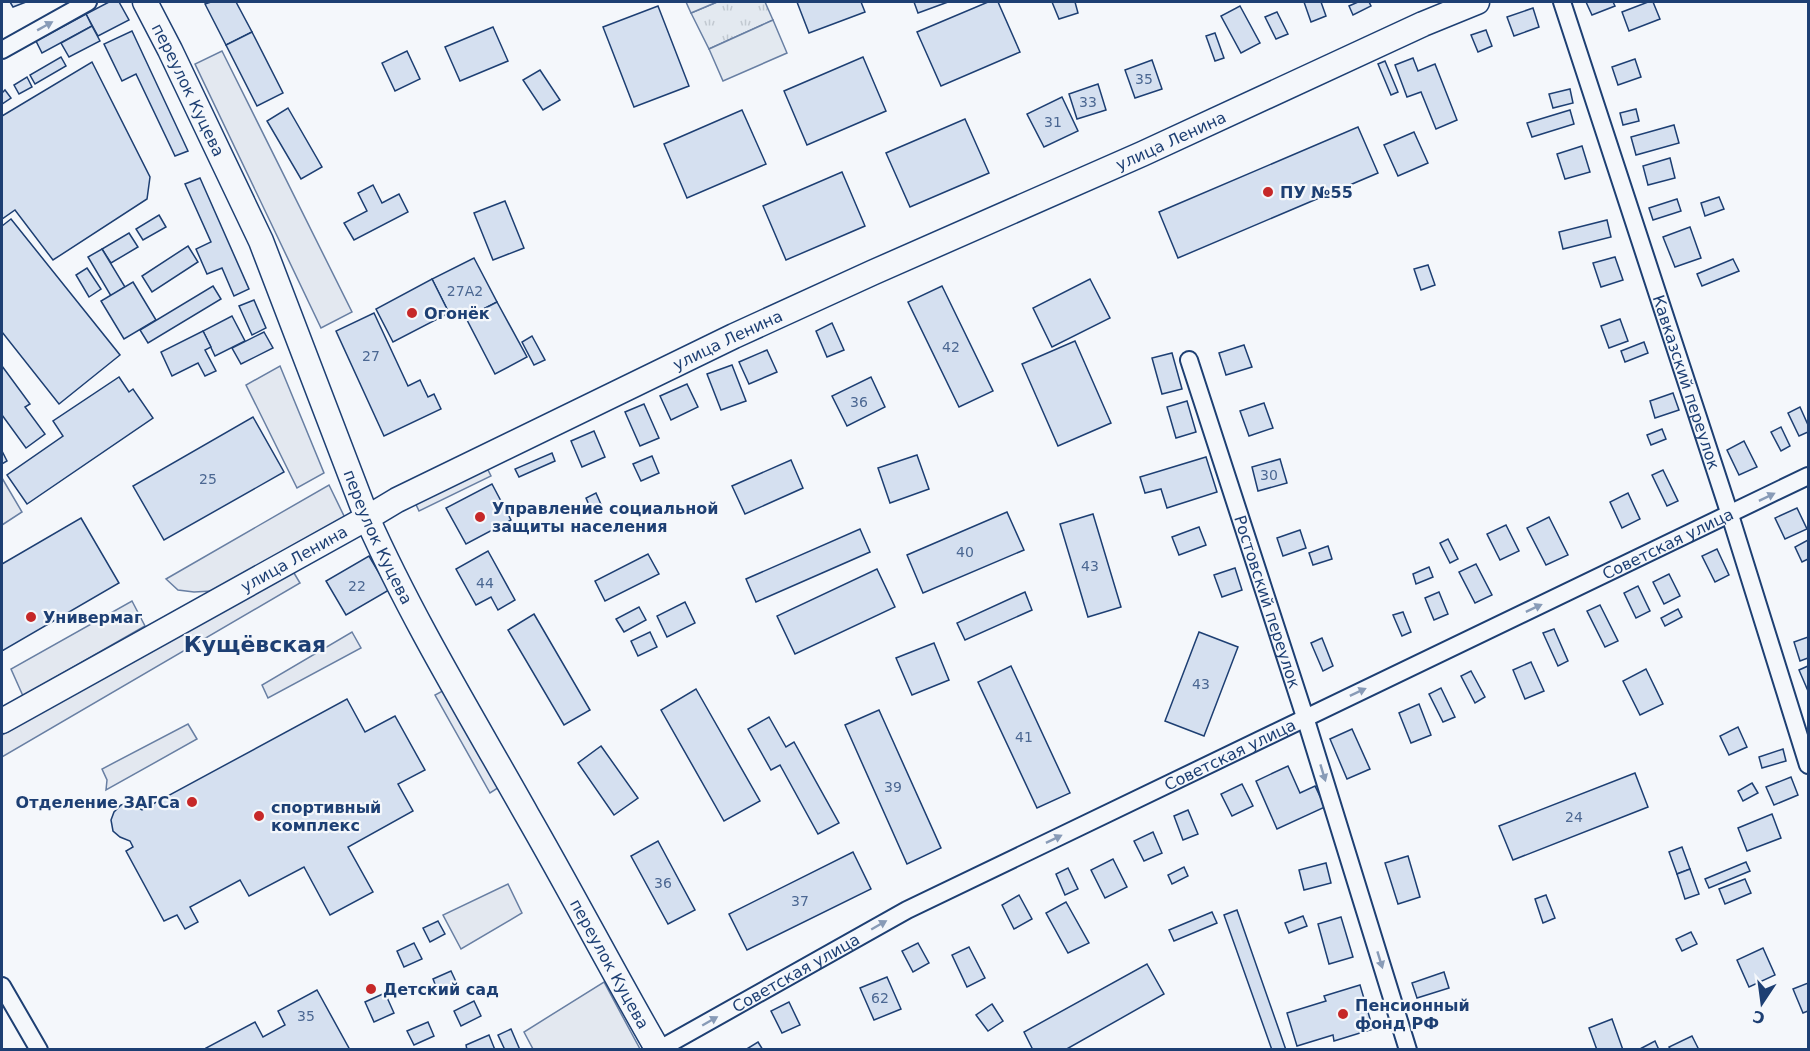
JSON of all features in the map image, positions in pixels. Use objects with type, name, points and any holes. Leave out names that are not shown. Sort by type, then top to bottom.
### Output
[{"type":"street","points":[[2,50],[88,2]]},
{"type":"street","name":"переулок Куцева","points":[[145,2],[261,241],[367,518],[417,621],[658,1050]]},
{"type":"street","name":"улица Ленина","points":[[2,721],[406,495],[724,341],[1477,2]]},
{"type":"street","name":"Кавказский переулок","points":[[1562,2],[1730,515],[1809,765]]},
{"type":"street","name":"Ростовский переулок","points":[[1189,360],[1305,717],[1408,1050]]},
{"type":"street","name":"Советская улица","points":[[658,1050],[907,910],[1809,476]]},
{"type":"street","points":[[2,986],[39,1050]]},
{"type":"green space","points":[[686,2],[717,2],[691,13]]},
{"type":"green space","points":[[717,2],[765,2],[773,20],[709,49],[691,13]]},
{"type":"green space","points":[[773,20],[787,53],[723,81],[709,49]]},
{"type":"shaded area","points":[[222,51],[352,312],[321,328],[195,64]]},
{"type":"shaded area","points":[[280,366],[324,473],[297,488],[246,385]]},
{"type":"shaded area","points":[[484,462],[491,476],[419,511],[412,496]]},
{"type":"shaded area","points":[[2,478],[22,512],[2,525]]},
{"type":"shaded area","points":[[329,485],[345,518],[212,591],[178,590],[166,579]]},
{"type":"shaded area","points":[[291,568],[300,583],[2,757],[2,735]]},
{"type":"shaded area","points":[[132,601],[145,626],[23,696],[11,669]]},
{"type":"shaded area","points":[[352,632],[361,648],[268,698],[262,685]]},
{"type":"shaded area","points":[[450,687],[504,784],[490,793],[435,695]]},
{"type":"shaded area","points":[[188,724],[197,739],[106,790],[107,780],[102,769]]},
{"type":"shaded area","points":[[508,884],[522,913],[461,949],[443,915]]},
{"type":"shaded area","points":[[604,982],[640,1049],[533,1049],[524,1032]]},
{"type":"building","points":[[10,2],[26,2],[13,7]]},
{"type":"building","points":[[109,2],[119,2],[129,20],[98,36],[86,14]]},
{"type":"building","points":[[236,2],[252,32],[226,45],[205,4]]},
{"type":"building","points":[[797,2],[861,2],[865,12],[809,33]]},
{"type":"building","points":[[914,2],[948,2],[918,13]]},
{"type":"building","points":[[988,2],[998,2],[1020,52],[941,86],[917,32]]},
{"type":"building","points":[[1052,2],[1075,2],[1078,13],[1059,19]]},
{"type":"building","points":[[1304,2],[1321,2],[1326,16],[1311,22]]},
{"type":"building","points":[[1358,2],[1369,2],[1371,6],[1353,15],[1349,6]]},
{"type":"building","points":[[1586,2],[1613,2],[1615,6],[1592,15]]},
{"type":"building","points":[[1653,2],[1660,19],[1629,31],[1622,12]]},
{"type":"building","points":[[658,6],[689,86],[634,107],[603,27]]},
{"type":"building","points":[[1240,6],[1260,43],[1241,53],[1221,16]]},
{"type":"building","points":[[1533,8],[1539,27],[1514,36],[1507,17]]},
{"type":"building","points":[[1277,12],[1288,34],[1276,39],[1265,17]]},
{"type":"building","points":[[86,14],[92,26],[42,53],[36,41]]},
{"type":"building","points":[[92,26],[100,41],[69,57],[61,43]]},
{"type":"building","points":[[493,27],[508,61],[460,81],[445,47]]},
{"type":"building","points":[[1486,30],[1492,46],[1478,52],[1471,35]]},
{"type":"building","points":[[132,31],[188,151],[175,156],[136,74],[122,81],[104,44]]},
{"type":"building","points":[[252,32],[283,93],[257,106],[226,45]]},
{"type":"building","points":[[1215,33],[1224,58],[1215,61],[1206,36]]},
{"type":"building","points":[[407,51],[420,79],[395,91],[382,63]]},
{"type":"building","points":[[61,57],[66,66],[35,84],[30,75]]},
{"type":"building","points":[[863,57],[886,111],[807,145],[784,91]]},
{"type":"building","points":[[1413,58],[1418,71],[1435,64],[1457,120],[1436,129],[1421,92],[1407,97],[1395,65]]},
{"type":"building","points":[[1635,59],[1641,77],[1618,85],[1612,67]]},
{"type":"building","points":[[1152,60],[1162,89],[1135,98],[1125,70]]},
{"type":"building","points":[[1385,61],[1398,92],[1391,95],[1378,64]]},
{"type":"building","points":[[92,62],[150,177],[147,199],[53,260],[15,210],[2,219],[2,116]]},
{"type":"building","points":[[540,70],[560,100],[543,110],[523,80]]},
{"type":"building","points":[[27,77],[32,87],[19,94],[14,85]]},
{"type":"building","points":[[1098,84],[1106,110],[1077,119],[1069,94]]},
{"type":"building","points":[[1570,89],[1573,103],[1553,108],[1549,94]]},
{"type":"building","points":[[5,90],[11,98],[2,104],[2,93]]},
{"type":"building","points":[[1062,97],[1078,131],[1044,147],[1027,114]]},
{"type":"building","points":[[288,108],[322,167],[301,179],[267,121]]},
{"type":"building","points":[[1636,109],[1639,121],[1623,125],[1620,113]]},
{"type":"building","points":[[742,110],[766,164],[687,198],[664,144]]},
{"type":"building","points":[[1570,110],[1574,124],[1532,137],[1527,123]]},
{"type":"building","points":[[965,119],[989,173],[910,207],[886,153]]},
{"type":"building","points":[[1674,125],[1679,143],[1636,155],[1631,137]]},
{"type":"building","name":"ПУ №55","points":[[1358,127],[1378,173],[1178,258],[1159,212]]},
{"type":"building","points":[[1414,132],[1428,163],[1398,176],[1384,145]]},
{"type":"building","points":[[1582,146],[1590,172],[1565,179],[1557,154]]},
{"type":"building","points":[[1670,158],[1675,178],[1648,185],[1643,166]]},
{"type":"building","points":[[842,172],[865,226],[786,260],[763,206]]},
{"type":"building","points":[[200,178],[249,289],[234,296],[222,268],[207,274],[196,249],[211,242],[185,184]]},
{"type":"building","points":[[373,185],[382,203],[399,194],[408,212],[354,240],[344,223],[367,211],[358,193]]},
{"type":"building","points":[[1719,197],[1724,209],[1705,216],[1701,203]]},
{"type":"building","points":[[1677,199],[1681,211],[1653,220],[1649,208]]},
{"type":"building","points":[[505,201],[524,248],[493,260],[474,213]]},
{"type":"building","points":[[159,215],[166,227],[143,240],[136,229]]},
{"type":"building","points":[[11,219],[120,355],[59,404],[2,332],[2,226]]},
{"type":"building","points":[[1607,220],[1611,237],[1563,249],[1559,232]]},
{"type":"building","points":[[1690,227],[1701,258],[1675,267],[1663,237]]},
{"type":"building","points":[[129,233],[138,247],[111,263],[102,249]]},
{"type":"building","points":[[188,246],[198,262],[152,292],[142,276]]},
{"type":"building","points":[[102,249],[125,287],[111,296],[88,257]]},
{"type":"building","points":[[1615,257],[1623,280],[1601,287],[1593,263]]},
{"type":"building","points":[[474,258],[497,302],[466,318],[449,313],[432,279]]},
{"type":"building","points":[[1733,259],[1739,271],[1702,286],[1697,274]]},
{"type":"building","points":[[1428,265],[1435,285],[1421,290],[1414,269]]},
{"type":"building","points":[[87,268],[101,289],[89,297],[76,275]]},
{"type":"building","points":[[432,279],[449,313],[393,342],[376,309]]},
{"type":"building","points":[[1090,279],[1110,318],[1052,347],[1033,308]]},
{"type":"building","points":[[133,282],[156,320],[124,339],[101,301]]},
{"type":"building","points":[[213,286],[221,299],[148,343],[140,330]]},
{"type":"building","points":[[942,286],[993,391],[959,407],[908,302]]},
{"type":"building","points":[[254,300],[266,328],[252,335],[239,306]]},
{"type":"building","points":[[497,302],[527,357],[495,374],[466,318]]},
{"type":"building","points":[[374,313],[408,386],[420,380],[428,397],[434,394],[441,409],[384,436],[336,331]]},
{"type":"building","points":[[232,316],[245,341],[215,356],[203,331]]},
{"type":"building","points":[[1620,319],[1628,341],[1609,348],[1601,326]]},
{"type":"building","points":[[832,323],[844,350],[827,357],[816,331]]},
{"type":"building","points":[[203,331],[211,347],[205,350],[216,371],[205,376],[198,363],[172,376],[161,352]]},
{"type":"building","points":[[264,332],[273,348],[241,364],[232,348]]},
{"type":"building","points":[[532,336],[545,360],[534,365],[522,342]]},
{"type":"building","points":[[1075,341],[1111,423],[1058,446],[1022,364]]},
{"type":"building","points":[[1644,342],[1648,353],[1625,362],[1621,351]]},
{"type":"building","points":[[1244,345],[1252,367],[1226,375],[1219,353]]},
{"type":"building","points":[[767,350],[777,372],[749,384],[739,362]]},
{"type":"building","points":[[1172,353],[1182,389],[1162,394],[1152,358]]},
{"type":"building","points":[[732,365],[746,401],[721,410],[707,374]]},
{"type":"building","points":[[2,366],[30,404],[25,407],[45,434],[26,448],[2,415]]},
{"type":"building","points":[[119,377],[129,392],[133,389],[153,418],[27,504],[7,475],[63,436],[53,421]]},
{"type":"building","points":[[871,377],[885,407],[847,426],[832,396]]},
{"type":"building","points":[[687,384],[698,407],[671,420],[660,396]]},
{"type":"building","points":[[1673,393],[1679,410],[1655,418],[1650,401]]},
{"type":"building","points":[[1187,401],[1196,432],[1176,438],[1167,407]]},
{"type":"building","points":[[1264,403],[1273,428],[1249,436],[1240,411]]},
{"type":"building","points":[[644,404],[659,438],[640,446],[625,412]]},
{"type":"building","points":[[1800,407],[1808,425],[1808,432],[1799,436],[1788,413]]},
{"type":"building","points":[[253,417],[284,472],[164,540],[133,486]]},
{"type":"building","points":[[1781,427],[1790,446],[1781,451],[1771,432]]},
{"type":"building","points":[[1662,429],[1666,439],[1651,445],[1647,435]]},
{"type":"building","points":[[594,431],[605,457],[582,467],[571,441]]},
{"type":"building","points":[[1744,441],[1757,467],[1739,475],[1727,450]]},
{"type":"building","points":[[2,451],[7,461],[2,464]]},
{"type":"building","points":[[552,453],[555,461],[519,477],[515,469]]},
{"type":"building","points":[[917,455],[929,489],[890,503],[878,468]]},
{"type":"building","points":[[652,456],[659,473],[641,481],[633,464]]},
{"type":"building","points":[[1206,457],[1217,492],[1167,508],[1161,489],[1145,493],[1140,477]]},
{"type":"building","points":[[1280,459],[1287,483],[1258,491],[1252,467]]},
{"type":"building","points":[[791,460],[803,488],[745,514],[732,486]]},
{"type":"building","points":[[1663,470],[1678,501],[1667,506],[1652,475]]},
{"type":"building","points":[[492,484],[511,520],[466,544],[446,508]]},
{"type":"building","points":[[596,493],[603,509],[593,514],[586,498]]},
{"type":"building","points":[[1628,493],[1640,519],[1622,528],[1610,502]]},
{"type":"building","points":[[1797,508],[1807,529],[1785,539],[1775,518]]},
{"type":"building","points":[[1007,512],[1024,550],[923,593],[907,555]]},
{"type":"building","points":[[1093,514],[1121,607],[1088,617],[1060,524]]},
{"type":"building","points":[[1549,517],[1568,555],[1546,565],[1527,528]]},
{"type":"building","name":"Универмаг","points":[[81,518],[119,583],[2,651],[2,564]]},
{"type":"building","points":[[1506,525],[1519,551],[1500,560],[1487,534]]},
{"type":"building","points":[[1199,527],[1206,545],[1179,555],[1172,537]]},
{"type":"building","points":[[860,529],[870,552],[756,602],[746,579]]},
{"type":"building","points":[[1300,530],[1306,548],[1283,556],[1277,538]]},
{"type":"building","points":[[1448,539],[1458,559],[1450,563],[1440,543]]},
{"type":"building","points":[[1808,540],[1808,559],[1802,562],[1795,547]]},
{"type":"building","points":[[1328,546],[1332,559],[1313,565],[1309,553]]},
{"type":"building","points":[[1717,549],[1729,575],[1715,582],[1702,556]]},
{"type":"building","points":[[488,551],[515,600],[498,610],[491,597],[476,605],[456,569]]},
{"type":"building","points":[[648,554],[659,574],[605,601],[595,581]]},
{"type":"building","points":[[369,556],[389,590],[346,615],[326,581]]},
{"type":"building","points":[[1476,564],[1492,595],[1475,603],[1459,572]]},
{"type":"building","points":[[1429,567],[1433,577],[1416,584],[1413,574]]},
{"type":"building","points":[[1235,568],[1242,590],[1222,597],[1214,575]]},
{"type":"building","points":[[877,569],[895,607],[795,654],[777,616]]},
{"type":"building","points":[[1669,574],[1680,596],[1664,604],[1653,582]]},
{"type":"building","points":[[1638,586],[1650,611],[1636,618],[1624,593]]},
{"type":"building","points":[[1025,592],[1032,610],[965,640],[957,623]]},
{"type":"building","points":[[1439,592],[1448,614],[1434,620],[1425,598]]},
{"type":"building","points":[[685,602],[695,623],[667,637],[657,616]]},
{"type":"building","points":[[1600,605],[1618,641],[1605,647],[1587,611]]},
{"type":"building","points":[[639,607],[646,620],[624,632],[616,619]]},
{"type":"building","points":[[1678,609],[1682,617],[1665,626],[1661,618]]},
{"type":"building","points":[[1403,612],[1411,632],[1402,636],[1393,615]]},
{"type":"building","points":[[534,614],[590,710],[564,725],[508,630]]},
{"type":"building","points":[[1554,629],[1568,661],[1558,666],[1543,633]]},
{"type":"building","points":[[650,632],[657,647],[638,656],[631,641]]},
{"type":"building","points":[[1199,632],[1238,647],[1204,736],[1165,721]]},
{"type":"building","points":[[1808,637],[1808,658],[1800,661],[1794,642]]},
{"type":"building","points":[[1322,638],[1333,666],[1323,671],[1311,643]]},
{"type":"building","points":[[934,643],[949,680],[912,695],[896,658]]},
{"type":"building","points":[[1531,662],[1544,691],[1525,699],[1513,670]]},
{"type":"building","points":[[1011,666],[1070,793],[1037,808],[978,682]]},
{"type":"building","points":[[1808,666],[1808,691],[1799,670]]},
{"type":"building","points":[[1646,669],[1663,704],[1640,715],[1623,681]]},
{"type":"building","points":[[1471,671],[1485,697],[1475,703],[1461,676]]},
{"type":"building","points":[[1441,688],[1455,717],[1443,722],[1429,694]]},
{"type":"building","points":[[696,689],[760,801],[724,821],[661,710]]},
{"type":"building","name":"спортивный комплекс","points":[[347,699],[365,732],[395,716],[425,770],[398,784],[413,811],[348,847],[373,892],[330,915],[304,867],[249,896],[240,880],[190,907],[198,922],[185,929],[177,915],[164,921],[126,851],[133,847],[130,841],[113,831],[111,820],[114,812],[121,805],[130,803],[142,810]]},
{"type":"building","points":[[1419,704],[1431,735],[1411,743],[1399,713]]},
{"type":"building","points":[[879,710],[941,848],[907,864],[845,725]]},
{"type":"building","points":[[769,717],[786,747],[794,742],[839,823],[818,834],[780,765],[771,770],[748,729]]},
{"type":"building","points":[[1738,727],[1747,747],[1729,755],[1720,736]]},
{"type":"building","points":[[1352,729],[1370,769],[1347,779],[1330,739]]},
{"type":"building","points":[[601,746],[638,798],[614,815],[578,763]]},
{"type":"building","points":[[1783,749],[1786,761],[1762,768],[1759,757]]},
{"type":"building","points":[[1288,766],[1300,793],[1315,786],[1325,807],[1277,829],[1256,781]]},
{"type":"building","points":[[1635,773],[1648,807],[1513,860],[1499,826]]},
{"type":"building","points":[[1791,777],[1798,795],[1774,805],[1766,787]]},
{"type":"building","points":[[1752,783],[1758,793],[1743,801],[1738,791]]},
{"type":"building","points":[[1242,784],[1253,806],[1232,816],[1221,794]]},
{"type":"building","points":[[1188,810],[1198,834],[1183,840],[1174,816]]},
{"type":"building","points":[[1772,814],[1781,838],[1747,851],[1738,828]]},
{"type":"building","points":[[1153,832],[1162,853],[1144,861],[1134,841]]},
{"type":"building","points":[[658,841],[695,910],[668,924],[631,856]]},
{"type":"building","points":[[1682,847],[1690,869],[1677,874],[1669,852]]},
{"type":"building","points":[[853,852],[871,889],[747,950],[729,914]]},
{"type":"building","points":[[1408,856],[1420,897],[1398,904],[1385,863]]},
{"type":"building","points":[[1113,859],[1127,887],[1105,898],[1091,870]]},
{"type":"building","points":[[1746,862],[1750,871],[1709,888],[1705,879]]},
{"type":"building","points":[[1326,863],[1331,883],[1304,890],[1299,870]]},
{"type":"building","points":[[1184,867],[1188,876],[1172,884],[1168,875]]},
{"type":"building","points":[[1068,868],[1078,889],[1065,895],[1056,874]]},
{"type":"building","points":[[1690,869],[1699,894],[1685,899],[1677,874]]},
{"type":"building","points":[[1745,879],[1751,893],[1725,904],[1719,889]]},
{"type":"building","points":[[1019,895],[1032,919],[1014,929],[1002,905]]},
{"type":"building","points":[[1546,895],[1555,918],[1543,923],[1535,899]]},
{"type":"building","points":[[1066,902],[1089,943],[1068,953],[1046,913]]},
{"type":"building","points":[[1237,910],[1286,1050],[1272,1050],[1224,915]]},
{"type":"building","points":[[1212,912],[1217,923],[1174,941],[1169,930]]},
{"type":"building","points":[[1303,916],[1307,926],[1289,933],[1285,923]]},
{"type":"building","points":[[1341,917],[1353,957],[1329,964],[1318,924]]},
{"type":"building","points":[[438,921],[445,934],[430,942],[423,928]]},
{"type":"building","points":[[1691,932],[1697,944],[1682,951],[1676,939]]},
{"type":"building","points":[[414,943],[422,959],[404,967],[397,951]]},
{"type":"building","points":[[918,943],[929,963],[913,972],[902,951]]},
{"type":"building","points":[[969,947],[985,978],[967,987],[952,955]]},
{"type":"building","points":[[1763,948],[1775,975],[1749,987],[1737,960]]},
{"type":"building","points":[[1147,964],[1164,994],[1065,1050],[1033,1050],[1024,1032]]},
{"type":"building","points":[[451,971],[458,986],[439,994],[433,979]]},
{"type":"building","points":[[1444,972],[1449,988],[1417,998],[1412,983]]},
{"type":"building","points":[[887,977],[901,1009],[874,1020],[860,988]]},
{"type":"building","points":[[1808,983],[1808,1011],[1803,1013],[1793,989]]},
{"type":"building","points":[[1360,985],[1373,1029],[1334,1041],[1333,1035],[1297,1046],[1287,1013],[1326,1001],[1324,996]]},
{"type":"building","points":[[317,990],[350,1050],[207,1050],[206,1048],[255,1022],[263,1037],[285,1025],[278,1011]]},
{"type":"building","points":[[385,993],[394,1013],[374,1022],[365,1002]]},
{"type":"building","points":[[474,1001],[481,1016],[461,1026],[454,1011]]},
{"type":"building","points":[[789,1002],[800,1025],[782,1033],[771,1011]]},
{"type":"building","points":[[992,1004],[1003,1021],[988,1031],[976,1015]]},
{"type":"building","points":[[1612,1019],[1623,1050],[1597,1050],[1589,1028]]},
{"type":"building","points":[[428,1022],[434,1036],[414,1045],[407,1031]]},
{"type":"building","points":[[511,1029],[520,1050],[505,1050],[498,1035]]},
{"type":"building","points":[[489,1035],[495,1050],[467,1050],[466,1045]]},
{"type":"building","points":[[1692,1036],[1699,1050],[1671,1050],[1669,1047]]},
{"type":"building","points":[[1655,1041],[1659,1050],[1638,1050]]},
{"type":"building","points":[[758,1042],[763,1050],[745,1050]]},
{"type":"place","name":"ПУ №55","points":[[1268,192]]},
{"type":"place","name":"Огонёк","points":[[412,313]]},
{"type":"place","name":"Управление социальной защиты населения","points":[[480,517]]},
{"type":"place","name":"Универмаг","points":[[31,617]]},
{"type":"place","name":"Отделение ЗАГСа","points":[[192,802]]},
{"type":"place","name":"спортивный комплекс","points":[[259,816]]},
{"type":"place","name":"Детский сад","points":[[371,989]]},
{"type":"place","name":"Пенсионный фонд РФ","points":[[1343,1014]]},
{"type":"district","name":"Кущёвская","points":[[255,644]]}]
